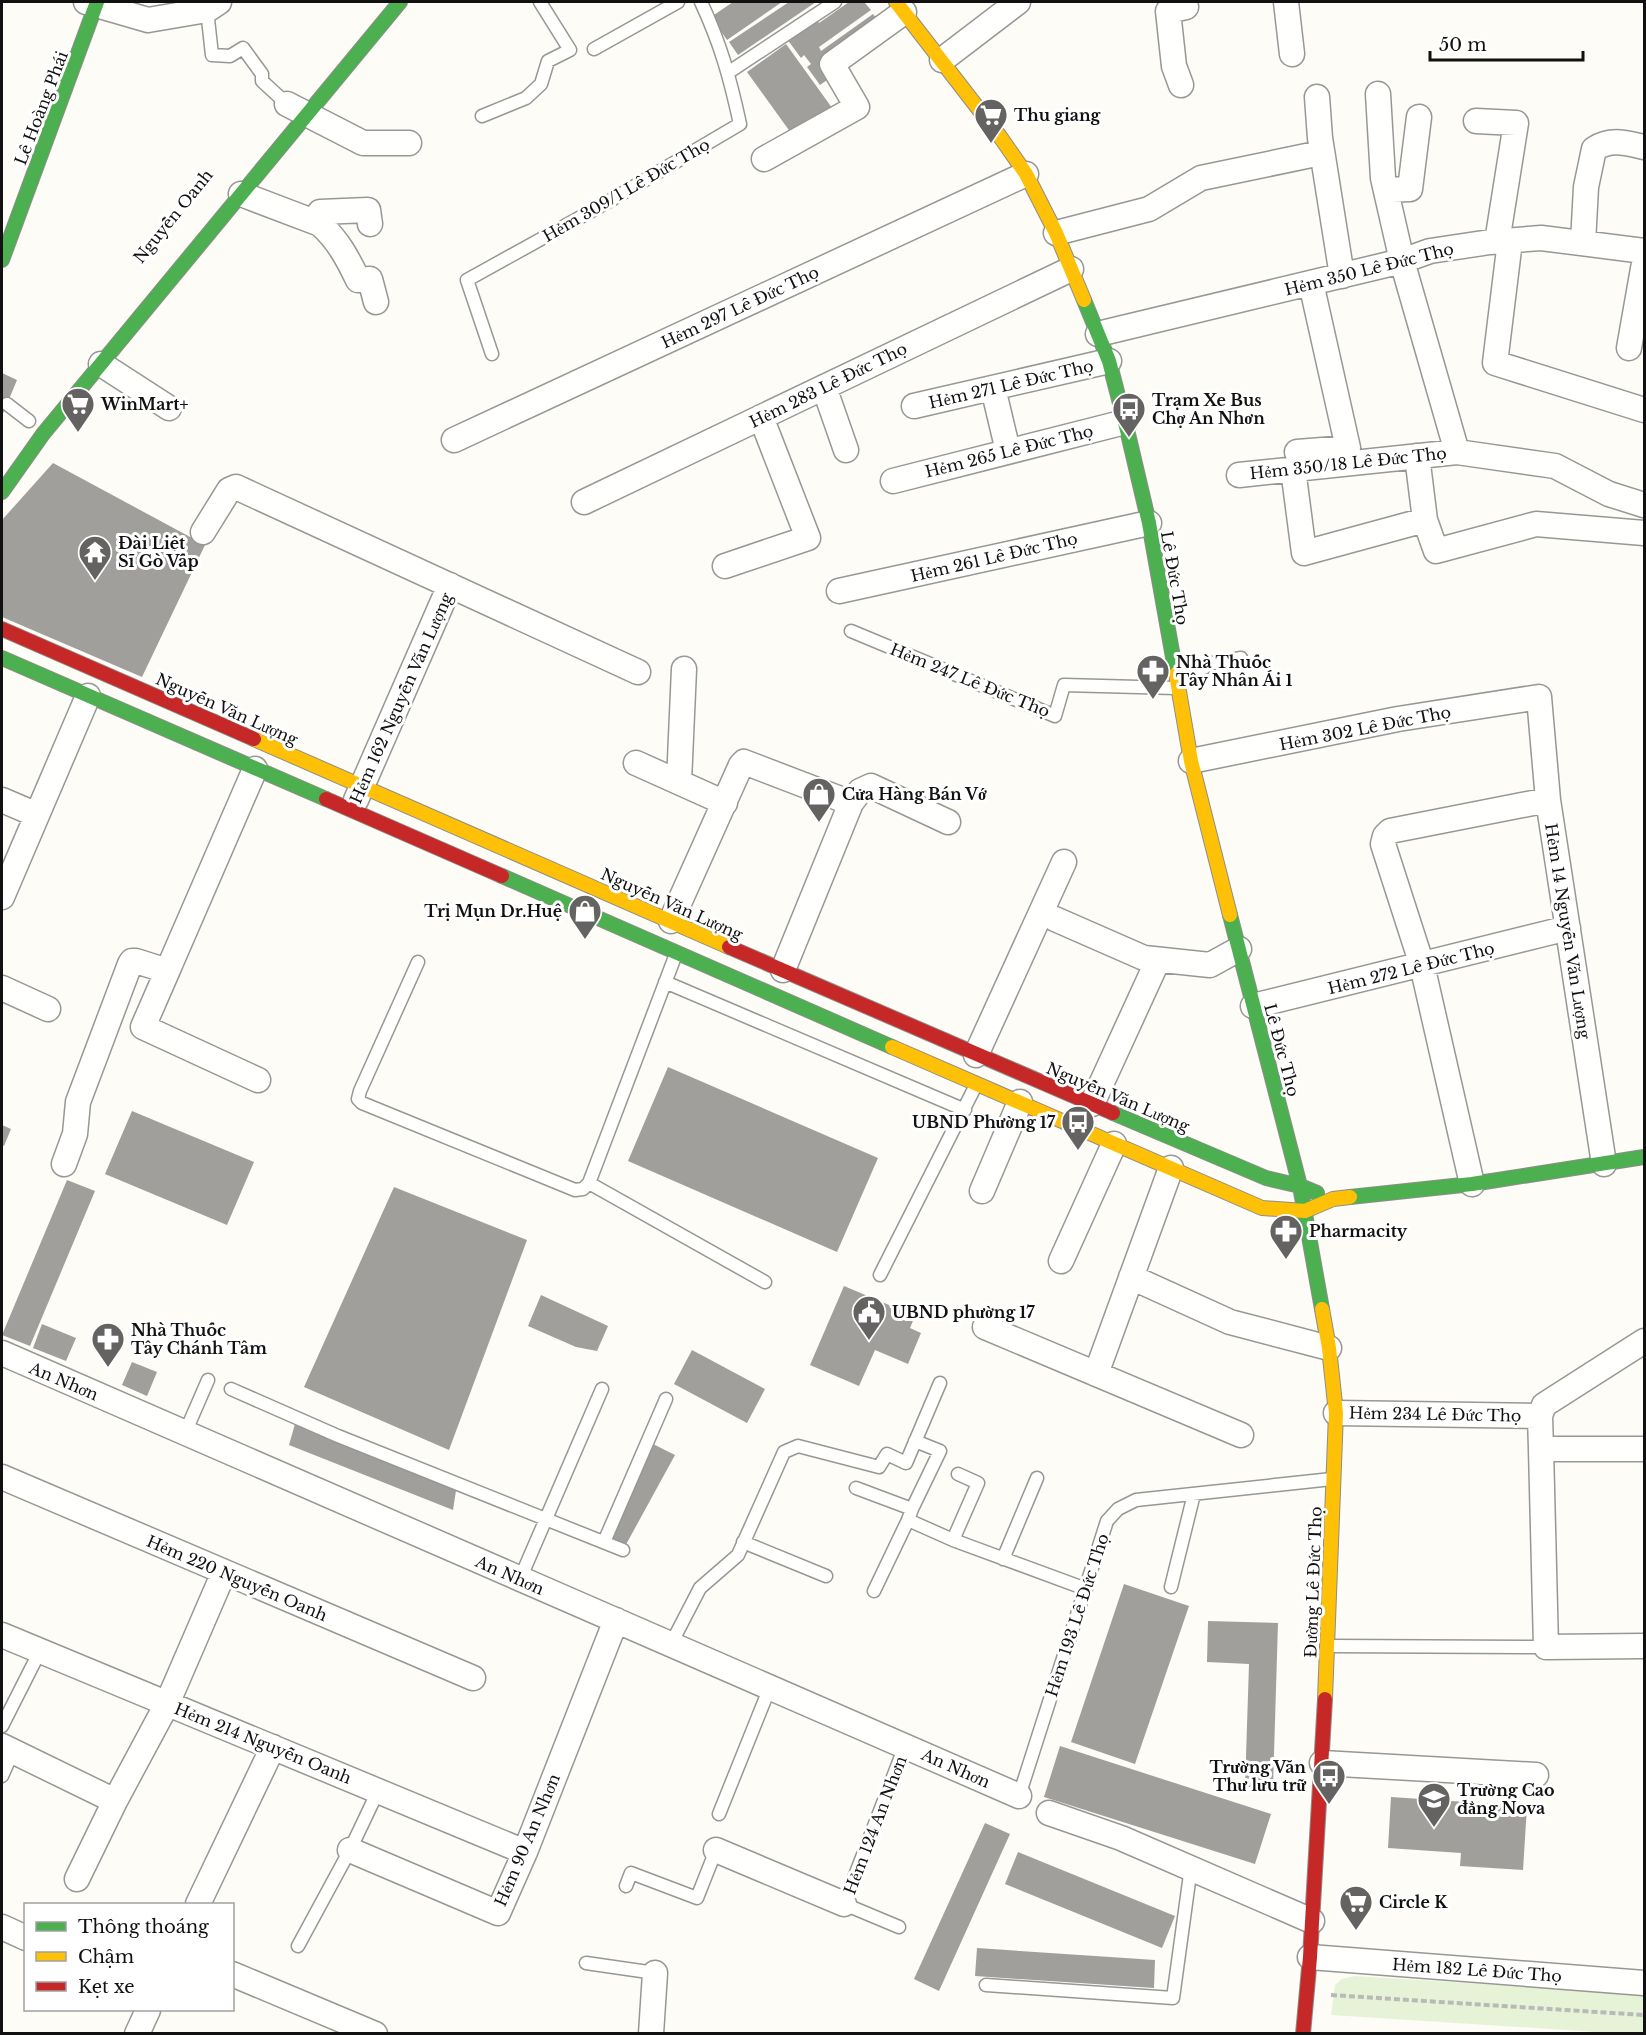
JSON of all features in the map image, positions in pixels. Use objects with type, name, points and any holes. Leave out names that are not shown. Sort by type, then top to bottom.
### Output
[{"type":"street","points":[[5,486],[43,434],[241,194],[292,106],[400,2]]},
{"type":"street","points":[[942,60],[1018,2]]},
{"type":"street","points":[[1181,85],[1174,66],[1168,11],[1186,7],[1185,2]]},
{"type":"street","points":[[1287,2],[1292,54]]},
{"type":"street","points":[[93,3],[148,20],[213,6]]},
{"type":"street","name":"Lê Hoàng Phái","points":[[2,260],[93,3]]},
{"type":"street","points":[[764,159],[857,107],[832,64],[899,7]]},
{"type":"street","name":"Lê Đức Thọ","points":[[899,7],[942,60],[1026,174],[1056,232],[1108,361],[1149,524],[1191,761],[1305,1211]]},
{"type":"street","name":"Hẻm 350/18 Lê Đức Thọ","points":[[1378,94],[1382,167],[1386,190],[1402,261],[1457,452]]},
{"type":"street","points":[[1317,97],[1320,138],[1342,276]]},
{"type":"street","points":[[292,106],[363,143],[409,143]]},
{"type":"street","points":[[1386,190],[1410,189],[1419,117]]},
{"type":"street","points":[[1476,122],[1515,123],[1495,363],[1644,410]]},
{"type":"street","points":[[1583,243],[1586,187],[1594,149],[1605,142],[1620,142],[1644,147]]},
{"type":"street","points":[[1056,232],[1149,209],[1201,178],[1316,154]]},
{"type":"street","name":"Hẻm 297 Lê Đức Thọ","points":[[454,440],[1026,174]]},
{"type":"street","points":[[241,194],[320,224],[331,233],[349,259],[357,280],[370,279],[376,302]]},
{"type":"street","points":[[313,221],[320,212],[368,210],[370,224]]},
{"type":"street","name":"Hẻm 350 Lê Đức Thọ","points":[[1098,334],[1402,261],[1430,251],[1541,238],[1644,251]]},
{"type":"street","points":[[1629,348],[1644,262]]},
{"type":"street","name":"Hẻm 283 Lê Đức Thọ","points":[[584,502],[1071,269]]},
{"type":"street","points":[[1311,283],[1348,448],[1295,460],[1304,553],[1425,520]]},
{"type":"street","name":"Hẻm 271 Lê Đức Thọ","points":[[914,406],[1108,361]]},
{"type":"street","points":[[100,364],[169,408]]},
{"type":"street","points":[[824,387],[846,450]]},
{"type":"street","points":[[993,388],[1008,451]]},
{"type":"street","points":[[725,566],[808,538],[761,417]]},
{"type":"street","name":"Hẻm 265 Lê Đức Thọ","points":[[893,481],[1125,422]]},
{"type":"street","name":"Hẻm 350/18 Lê Đức Thọ","points":[[1239,475],[1295,460],[1417,456],[1457,452],[1555,466],[1610,494],[1644,505]]},
{"type":"street","points":[[1417,456],[1425,520],[1436,551],[1536,524],[1644,533]]},
{"type":"street","name":"Hẻm 162 Nguyễn Văn Lượng","points":[[203,532],[229,490],[236,487],[638,672]]},
{"type":"street","name":"Hẻm 261 Lê Đức Thọ","points":[[839,591],[1149,524]]},
{"type":"street","name":"Hẻm 162 Nguyễn Văn Lượng","points":[[351,811],[450,585]]},
{"type":"street","name":"Nguyễn Văn Lượng","points":[[2,628],[363,787],[679,936],[981,1068],[1092,1104],[1266,1178],[1300,1186],[1333,1199]]},
{"type":"street","name":"Nguyễn Văn Lượng","points":[[2,658],[351,811],[679,936],[783,970],[981,1068],[1020,1102],[1262,1208],[1305,1211],[1333,1199],[1472,1184],[1644,1157]]},
{"type":"street","points":[[679,782],[684,669]]},
{"type":"street","points":[[2,897],[88,696]]},
{"type":"street","name":"Hẻm 302 Lê Đức Thọ","points":[[1191,761],[1398,719],[1539,697]]},
{"type":"street","name":"Hẻm 14 Nguyễn Văn Lượng","points":[[1539,697],[1548,800],[1604,1164]]},
{"type":"street","points":[[679,936],[724,802],[744,762],[851,803]]},
{"type":"street","points":[[636,763],[724,802]]},
{"type":"street","points":[[255,768],[143,1027],[258,1080]]},
{"type":"street","points":[[783,970],[851,803],[860,791],[871,786],[948,822]]},
{"type":"street","points":[[2,800],[37,816]]},
{"type":"street","points":[[1472,1184],[1422,965],[1383,844],[1385,836],[1390,831],[1548,800]]},
{"type":"street","points":[[981,1068],[1064,862]]},
{"type":"street","points":[[1055,919],[1144,958],[1210,965],[1239,949]]},
{"type":"street","name":"Hẻm 272 Lê Đức Thọ","points":[[1253,1006],[1568,928]]},
{"type":"street","points":[[1092,1104],[1158,960]]},
{"type":"street","points":[[64,1164],[75,1134],[78,1102],[130,964],[136,961],[160,969],[170,965]]},
{"type":"street","points":[[2,988],[48,1009]]},
{"type":"street","points":[[982,1191],[1020,1102]]},
{"type":"street","points":[[1061,1261],[1114,1144]]},
{"type":"street","points":[[1096,1374],[1171,1168]]},
{"type":"street","name":"Đường Lê Đức Thọ","points":[[1305,1211],[1329,1348],[1336,1413],[1328,1646],[1310,1957]]},
{"type":"street","points":[[1131,1277],[1230,1322],[1329,1348]]},
{"type":"street","points":[[985,1327],[1241,1435]]},
{"type":"street","points":[[1540,1416],[1544,1405],[1644,1341]]},
{"type":"street","name":"An Nhơn","points":[[2,1353],[1019,1796]]},
{"type":"street","name":"Hẻm 234 Lê Đức Thọ","points":[[1336,1413],[1540,1416],[1546,1647]]},
{"type":"street","points":[[1541,1449],[1644,1449]]},
{"type":"street","name":"Hẻm 220 Nguyễn Oanh","points":[[2,1477],[473,1678]]},
{"type":"street","points":[[77,1879],[115,1801],[167,1704],[224,1572]]},
{"type":"street","name":"Hẻm 90 An Nhơn","points":[[350,1851],[498,1913],[525,1852],[616,1620]]},
{"type":"street","name":"Hẻm 214 Nguyễn Oanh","points":[[2,1635],[525,1852]]},
{"type":"street","points":[[1546,1647],[1644,1646]]},
{"type":"street","points":[[199,1903],[273,1747]]},
{"type":"street","points":[[7,1749],[115,1801]]},
{"type":"street","points":[[1322,1763],[1536,1775]]},
{"type":"street","points":[[1050,1813],[1121,1838],[1312,1921]]},
{"type":"street","name":"Hẻm 124 An Nhơn","points":[[716,1850],[844,1904]]},
{"type":"street","points":[[2,1927],[24,1937]]},
{"type":"street","points":[[1303,2034],[1310,1957]]},
{"type":"street","name":"Hẻm 182 Lê Đức Thọ","points":[[1310,1957],[1644,1983]]},
{"type":"street","points":[[651,2034],[655,1973]]},
{"type":"street","points":[[234,1975],[375,2034]]},
{"type":"street","points":[[137,2034],[148,2011]]},
{"type":"lane","points":[[482,116],[526,98],[541,84],[548,61],[570,50],[540,2]]},
{"type":"lane","points":[[594,49],[678,2]]},
{"type":"lane","name":"Hẻm 309/1 Lê Đức Thọ","points":[[492,354],[467,280],[606,203],[740,124],[729,72],[717,37],[700,2]]},
{"type":"lane","points":[[729,72],[835,2]]},
{"type":"lane","points":[[213,6],[212,55],[230,56],[243,48],[262,74],[262,81],[292,106]]},
{"type":"lane","points":[[7,404],[29,421]]},
{"type":"lane","name":"Hẻm 247 Lê Đức Thọ","points":[[851,631],[1055,716],[1064,686],[1177,688]]},
{"type":"lane","points":[[1173,669],[1204,668],[1208,664],[1241,658]]},
{"type":"lane","points":[[418,962],[358,1099],[362,1104],[575,1190],[583,1190],[589,1184],[665,982],[679,936]]},
{"type":"lane","points":[[665,982],[965,1110]]},
{"type":"lane","points":[[880,1275],[965,1110],[981,1068]]},
{"type":"lane","points":[[589,1184],[765,1282]]},
{"type":"lane","points":[[185,1433],[208,1380]]},
{"type":"lane","points":[[671,1644],[700,1588],[738,1555],[784,1452],[798,1446],[879,1467],[887,1454],[906,1463],[940,1383]]},
{"type":"lane","points":[[231,1389],[338,1436],[623,1550]]},
{"type":"lane","points":[[520,1579],[602,1389]]},
{"type":"lane","points":[[604,1542],[666,1399]]},
{"type":"lane","points":[[874,1591],[940,1451],[915,1441]]},
{"type":"lane","points":[[953,1540],[978,1483],[958,1474]]},
{"type":"lane","points":[[1003,1559],[1037,1478]]},
{"type":"lane","name":"Hẻm 193 Lê Đức Thọ","points":[[1019,1796],[1107,1521],[1118,1509],[1136,1500],[1333,1479]]},
{"type":"lane","points":[[856,1488],[953,1540],[1086,1589]]},
{"type":"lane","points":[[1171,1587],[1194,1494]]},
{"type":"lane","points":[[743,1542],[826,1576]]},
{"type":"lane","points":[[1328,1646],[1546,1647]]},
{"type":"lane","points":[[2,1726],[39,1650]]},
{"type":"lane","points":[[719,1814],[770,1688]]},
{"type":"lane","name":"Hẻm 124 An Nhơn","points":[[899,1927],[844,1904],[905,1746]]},
{"type":"lane","points":[[2,1776],[7,1749]]},
{"type":"lane","points":[[298,1946],[350,1851],[378,1791]]},
{"type":"lane","name":"Hẻm 124 An Nhơn","points":[[626,1886],[631,1872],[697,1898],[716,1850]]},
{"type":"lane","points":[[986,1985],[1173,1998],[1191,1867]]},
{"type":"lane","points":[[586,1963],[655,1973]]},
{"type":"path","points":[[1307,1994],[1644,2015]]},
{"type":"green space","points":[[1355,1976],[1644,1994],[1644,2033],[1612,2033],[1331,2015],[1335,1985],[1342,1979]]},
{"type":"building","points":[[733,2],[782,2],[727,40],[711,17]]},
{"type":"building","points":[[789,2],[816,2],[738,55],[729,42]]},
{"type":"building","points":[[849,2],[864,2],[871,10],[819,47],[821,51],[873,14],[883,27],[837,73],[820,85],[807,67],[811,64],[804,55],[801,58],[784,35],[813,14],[819,23]]},
{"type":"building","points":[[786,44],[835,112],[796,140],[747,72]]},
{"type":"building","points":[[2,373],[17,380],[2,416]]},
{"type":"building","name":"Đài Liệt Sĩ Gò Vấp","points":[[53,463],[205,545],[142,677],[2,617],[2,520]]},
{"type":"building","points":[[668,1067],[878,1158],[837,1252],[628,1161]]},
{"type":"building","points":[[132,1111],[254,1162],[227,1225],[105,1174]]},
{"type":"building","points":[[2,1125],[11,1129],[4,1146],[2,1145]]},
{"type":"building","points":[[67,1180],[95,1191],[30,1346],[2,1335]]},
{"type":"building","points":[[394,1187],[527,1240],[449,1450],[304,1387]]},
{"type":"building","name":"UBND phường 17","points":[[844,1286],[915,1316],[910,1328],[921,1333],[908,1364],[875,1350],[859,1386],[810,1365]]},
{"type":"building","points":[[541,1295],[608,1326],[597,1351],[576,1347],[528,1326]]},
{"type":"building","points":[[42,1324],[76,1338],[66,1361],[33,1348]]},
{"type":"building","points":[[692,1350],[765,1389],[747,1423],[674,1384]]},
{"type":"building","points":[[132,1362],[157,1372],[147,1396],[122,1385]]},
{"type":"building","points":[[295,1424],[457,1484],[453,1510],[289,1445]]},
{"type":"building","points":[[647,1441],[675,1455],[623,1550],[604,1542]]},
{"type":"building","points":[[1124,1584],[1189,1606],[1135,1764],[1071,1742]]},
{"type":"building","points":[[1208,1621],[1278,1623],[1273,1787],[1245,1787],[1249,1664],[1207,1662]]},
{"type":"building","points":[[1060,1746],[1271,1814],[1255,1864],[1044,1797]]},
{"type":"building","points":[[1391,1797],[1527,1806],[1523,1870],[1460,1866],[1461,1853],[1388,1848]]},
{"type":"building","points":[[985,1823],[1010,1834],[939,1991],[914,1979]]},
{"type":"building","points":[[1018,1852],[1175,1916],[1162,1948],[1005,1884]]},
{"type":"building","points":[[977,1948],[1155,1960],[1154,1988],[975,1976]]},
{"type":"traffic: fast","points":[[2,260],[97,2]]},
{"type":"traffic: fast","points":[[2,492],[43,434],[400,2]]},
{"type":"traffic: fast","points":[[1084,300],[1109,361],[1129,438],[1149,523],[1176,674]]},
{"type":"traffic: fast","points":[[2,658],[326,799]]},
{"type":"traffic: fast","points":[[502,876],[892,1047]]},
{"type":"traffic: fast","points":[[1230,915],[1300,1186],[1322,1309]]},
{"type":"traffic: fast","points":[[1113,1113],[1266,1178],[1300,1186],[1317,1193]]},
{"type":"traffic: fast","points":[[1350,1197],[1472,1184],[1644,1157]]},
{"type":"traffic: slow","points":[[896,2],[1026,174],[1056,233],[1084,300]]},
{"type":"traffic: slow","points":[[1176,674],[1191,761],[1230,915]]},
{"type":"traffic: slow","points":[[254,739],[729,947]]},
{"type":"traffic: slow","points":[[892,1047],[1262,1208],[1305,1211],[1333,1199],[1350,1197]]},
{"type":"traffic: slow","points":[[1322,1309],[1336,1413],[1325,1699]]},
{"type":"traffic: jam","points":[[2,629],[254,739]]},
{"type":"traffic: jam","points":[[326,799],[502,876]]},
{"type":"traffic: jam","points":[[729,947],[1113,1113]]},
{"type":"traffic: jam","points":[[1303,2034],[1310,1957],[1325,1699]]},
{"type":"place","name":"Thu giang","points":[[991,144]]},
{"type":"place","name":"WinMart+","points":[[78,433]]},
{"type":"place","name":"Trạm Xe Bus Chợ An Nhơn","points":[[1129,438]]},
{"type":"place","name":"Đài Liệt Sĩ Gò Vấp","points":[[95,581]]},
{"type":"place","name":"Nhà Thuốc Tây Nhân Ái 1","points":[[1153,700]]},
{"type":"place","name":"Cửa Hàng Bán Vớ","points":[[819,823]]},
{"type":"place","name":"Trị Mụn Dr.Huệ","points":[[585,940]]},
{"type":"place","name":"UBND Phường 17","points":[[1078,1151]]},
{"type":"place","name":"Pharmacity","points":[[1286,1260]]},
{"type":"place","name":"UBND phường 17","points":[[869,1341]]},
{"type":"place","name":"Nhà Thuốc Tây Chánh Tâm","points":[[108,1368]]},
{"type":"place","name":"Trường Văn Thư lưu trữ","points":[[1329,1805]]},
{"type":"place","name":"Trường Cao đẳng Nova","points":[[1434,1828]]},
{"type":"place","name":"Circle K","points":[[1356,1931]]}]
